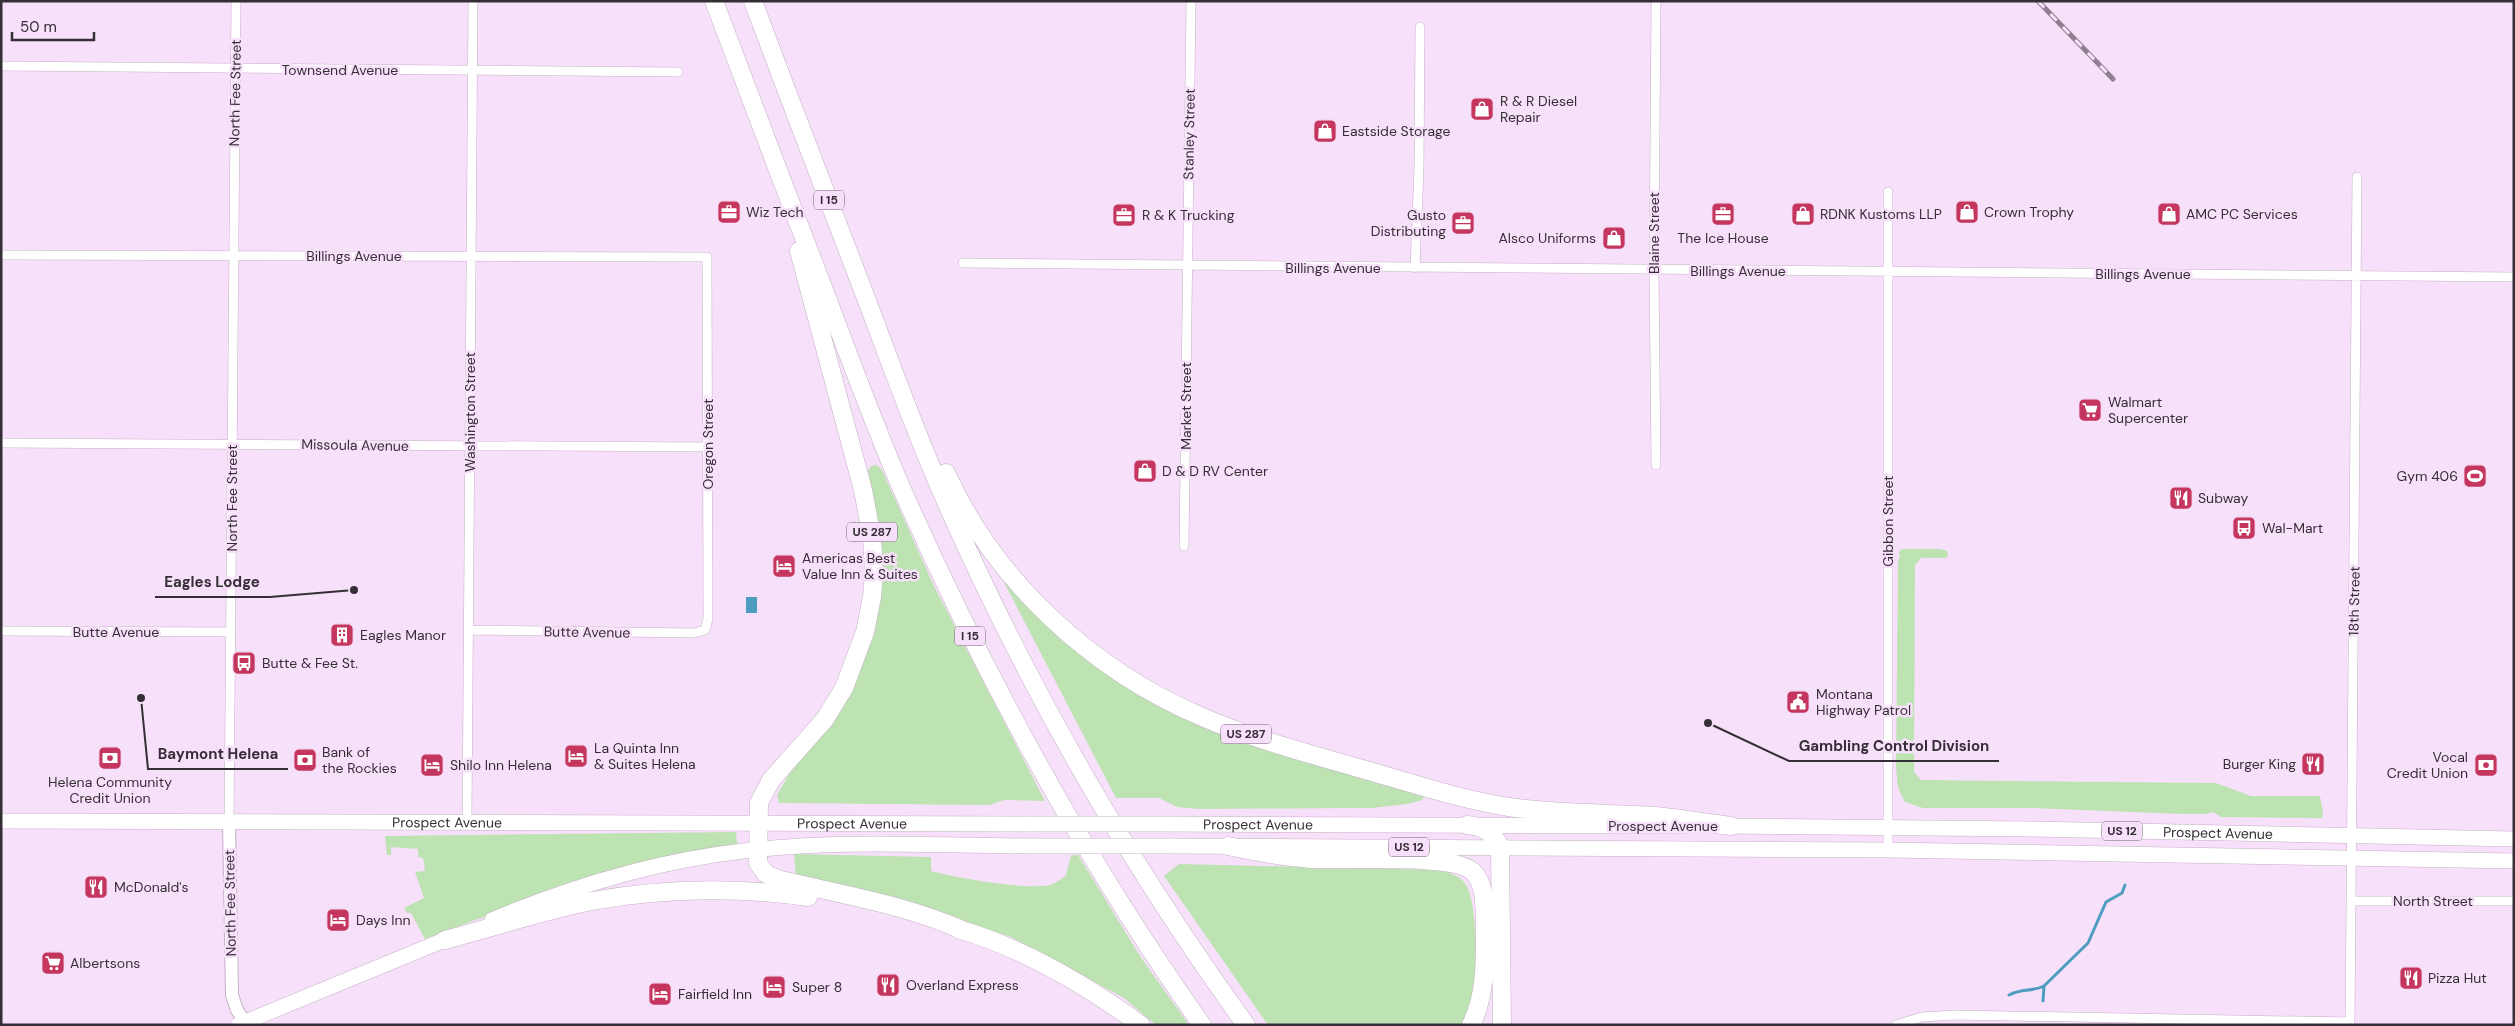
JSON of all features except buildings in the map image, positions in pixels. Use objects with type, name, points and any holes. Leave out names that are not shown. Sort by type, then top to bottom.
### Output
[{"type":"highway","name":"I 15","points":[[714,1],[900,484],[986,668],[1028,746],[1085,844],[1150,948],[1202,1025]]},
{"type":"highway","name":"I 15","points":[[752,1],[943,494],[1023,662],[1085,777],[1170,915],[1246,1025]]},
{"type":"highway","name":"US 287","points":[[758,850],[759,804],[772,780],[825,720],[844,688],[865,632],[874,585],[874,550],[869,514],[800,256],[796,218]]},
{"type":"highway","name":"US 287","points":[[905,399],[914,403],[951,485],[970,518],[1012,576],[1050,616],[1079,642],[1124,675],[1164,699],[1202,717],[1264,740],[1479,801],[1527,809],[1654,816],[1731,826]]},
{"type":"highway","name":"Prospect Avenue","points":[[1,821],[1888,827],[2514,839]]},
{"type":"highway","points":[[1467,825],[1479,827],[1488,832],[1495,838],[1500,847],[1502,1025]]},
{"type":"highway","name":"Prospect Avenue","points":[[244,1024],[544,899],[613,877],[682,860],[758,850],[843,845],[1500,847],[1888,850],[2514,861]]},
{"type":"highway","points":[[1228,846],[1268,854],[1312,859],[1446,862],[1470,870],[1476,876],[1482,889],[1485,946],[1482,992],[1471,1025]]},
{"type":"highway","points":[[758,850],[759,866],[766,874],[776,879],[894,905],[929,916],[1056,972],[1098,996],[1141,1025]]},
{"type":"highway","points":[[444,940],[593,901],[636,895],[699,890],[771,892],[831,900],[893,912],[968,932]]},
{"type":"highway","points":[[1170,915],[1259,1025]]},
{"type":"main road","name":"North Fee Street","points":[[229,822],[232,995],[244,1024]]},
{"type":"street","name":"North Fee Street","points":[[229,822],[236,1]]},
{"type":"street","name":"Washington Street","points":[[468,822],[473,1]]},
{"type":"street","name":"Stanley Street","points":[[1187,266],[1191,1]]},
{"type":"street","name":"Blaine Street","points":[[1656,1],[1654,270],[1656,465]]},
{"type":"street","points":[[1415,268],[1419,160],[1420,27]]},
{"type":"street","name":"Townsend Avenue","points":[[1,66],[235,70],[473,69],[678,72]]},
{"type":"street","name":"18th Street","points":[[2350,1023],[2358,276],[2357,177]]},
{"type":"street","name":"Gibbon Street","points":[[1888,192],[1888,850]]},
{"type":"street","name":"Billings Avenue","points":[[1,255],[707,257]]},
{"type":"street","name":"Oregon Street","points":[[705,630],[708,619],[707,257]]},
{"type":"street","name":"Billings Avenue","points":[[963,264],[2514,277]]},
{"type":"street","name":"Market Street","points":[[1184,546],[1187,266]]},
{"type":"street","name":"Missoula Avenue","points":[[1,443],[708,447]]},
{"type":"street","name":"Butte Avenue","points":[[469,630],[694,634],[705,630]]},
{"type":"street","name":"Butte Avenue","points":[[1,631],[232,632]]},
{"type":"street","name":"North Street","points":[[2351,900],[2514,901]]},
{"type":"street","points":[[1896,1025],[1922,1017],[1955,1015],[2350,1023]]},
{"type":"green space","points":[[877,465],[882,470],[933,584],[1045,801],[1004,800],[989,805],[779,803],[777,795],[789,774],[843,708],[855,683],[882,555],[879,527],[868,471],[871,466]]},
{"type":"green space","points":[[1902,549],[1940,549],[1947,551],[1948,556],[1945,558],[1921,558],[1915,565],[1914,772],[1921,780],[2216,783],[2251,796],[2320,796],[2322,818],[2221,817],[2213,812],[2207,814],[2182,814],[2032,808],[1923,808],[1905,802],[1898,788],[1896,767],[1898,562],[1900,554],[1898,553]]},
{"type":"green space","points":[[996,567],[1059,638],[1113,676],[1199,726],[1263,749],[1426,794],[1422,800],[1407,804],[1372,808],[1199,809],[1177,807],[1159,798],[1116,798]]},
{"type":"green space","points":[[736,832],[737,844],[657,862],[579,884],[425,939],[411,913],[407,913],[404,908],[424,898],[415,872],[425,871],[423,858],[418,857],[418,849],[391,847],[391,855],[387,855],[385,836]]},
{"type":"green space","points":[[794,854],[931,857],[931,871],[957,877],[1023,886],[1052,884],[1058,881],[1066,875],[1071,855],[1078,855],[1142,959],[1189,1025],[1156,1025],[1124,998],[1011,937],[906,902],[796,879]]},
{"type":"green space","points":[[1179,864],[1440,870],[1454,875],[1464,882],[1470,895],[1475,929],[1474,988],[1468,1015],[1461,1025],[1268,1025],[1164,876]]},
{"type":"water","points":[[746,597],[757,597],[757,613],[746,613]]},
{"type":"waterway","points":[[2009,995],[2044,986],[2088,943],[2106,902],[2122,893],[2125,885]]},
{"type":"waterway","points":[[2043,1001],[2044,986]]},
{"type":"railway","points":[[2038,1],[2113,79]]},
{"type":"place","name":"R & R Diesel Repair","points":[[1482,109]]},
{"type":"place","name":"Eastside Storage","points":[[1325,131]]},
{"type":"place","name":"Wiz Tech","points":[[729,212]]},
{"type":"place","name":"Crown Trophy","points":[[1967,212]]},
{"type":"place","name":"The Ice House","points":[[1723,214]]},
{"type":"place","name":"RDNK Kustoms LLP","points":[[1803,214]]},
{"type":"place","name":"AMC PC Services","points":[[2169,214]]},
{"type":"place","name":"R & K Trucking","points":[[1124,215]]},
{"type":"place","name":"Gusto Distributing","points":[[1463,223]]},
{"type":"place","name":"Alsco Uniforms","points":[[1614,238]]},
{"type":"place","name":"Walmart Supercenter","points":[[2090,410]]},
{"type":"place","name":"D & D RV Center","points":[[1145,471]]},
{"type":"place","name":"Gym 406","points":[[2475,476]]},
{"type":"place","name":"Subway","points":[[2181,498]]},
{"type":"place","name":"Wal-Mart","points":[[2244,528]]},
{"type":"place","name":"Americas Best Value Inn & Suites","points":[[784,566]]},
{"type":"place","name":"Eagles Lodge","points":[[354,590]]},
{"type":"place","name":"Eagles Manor","points":[[342,635]]},
{"type":"place","name":"Butte & Fee St.","points":[[244,663]]},
{"type":"place","name":"Baymont Helena","points":[[141,698]]},
{"type":"place","name":"Montana Highway Patrol","points":[[1798,702]]},
{"type":"place","name":"Gambling Control Division","points":[[1708,723]]},
{"type":"place","name":"La Quinta Inn & Suites Helena","points":[[576,756]]},
{"type":"place","name":"Helena Community Credit Union","points":[[110,758]]},
{"type":"place","name":"Bank of the Rockies","points":[[305,760]]},
{"type":"place","name":"Burger King","points":[[2313,764]]},
{"type":"place","name":"Shilo Inn Helena","points":[[432,765]]},
{"type":"place","name":"Vocal Credit Union","points":[[2486,765]]},
{"type":"place","name":"McDonald's","points":[[96,887]]},
{"type":"place","name":"Days Inn","points":[[338,920]]},
{"type":"place","name":"Albertsons","points":[[53,963]]},
{"type":"place","name":"Pizza Hut","points":[[2411,978]]},
{"type":"place","name":"Overland Express","points":[[888,985]]},
{"type":"place","name":"Super 8","points":[[774,987]]},
{"type":"place","name":"Fairfield Inn","points":[[660,994]]}]
